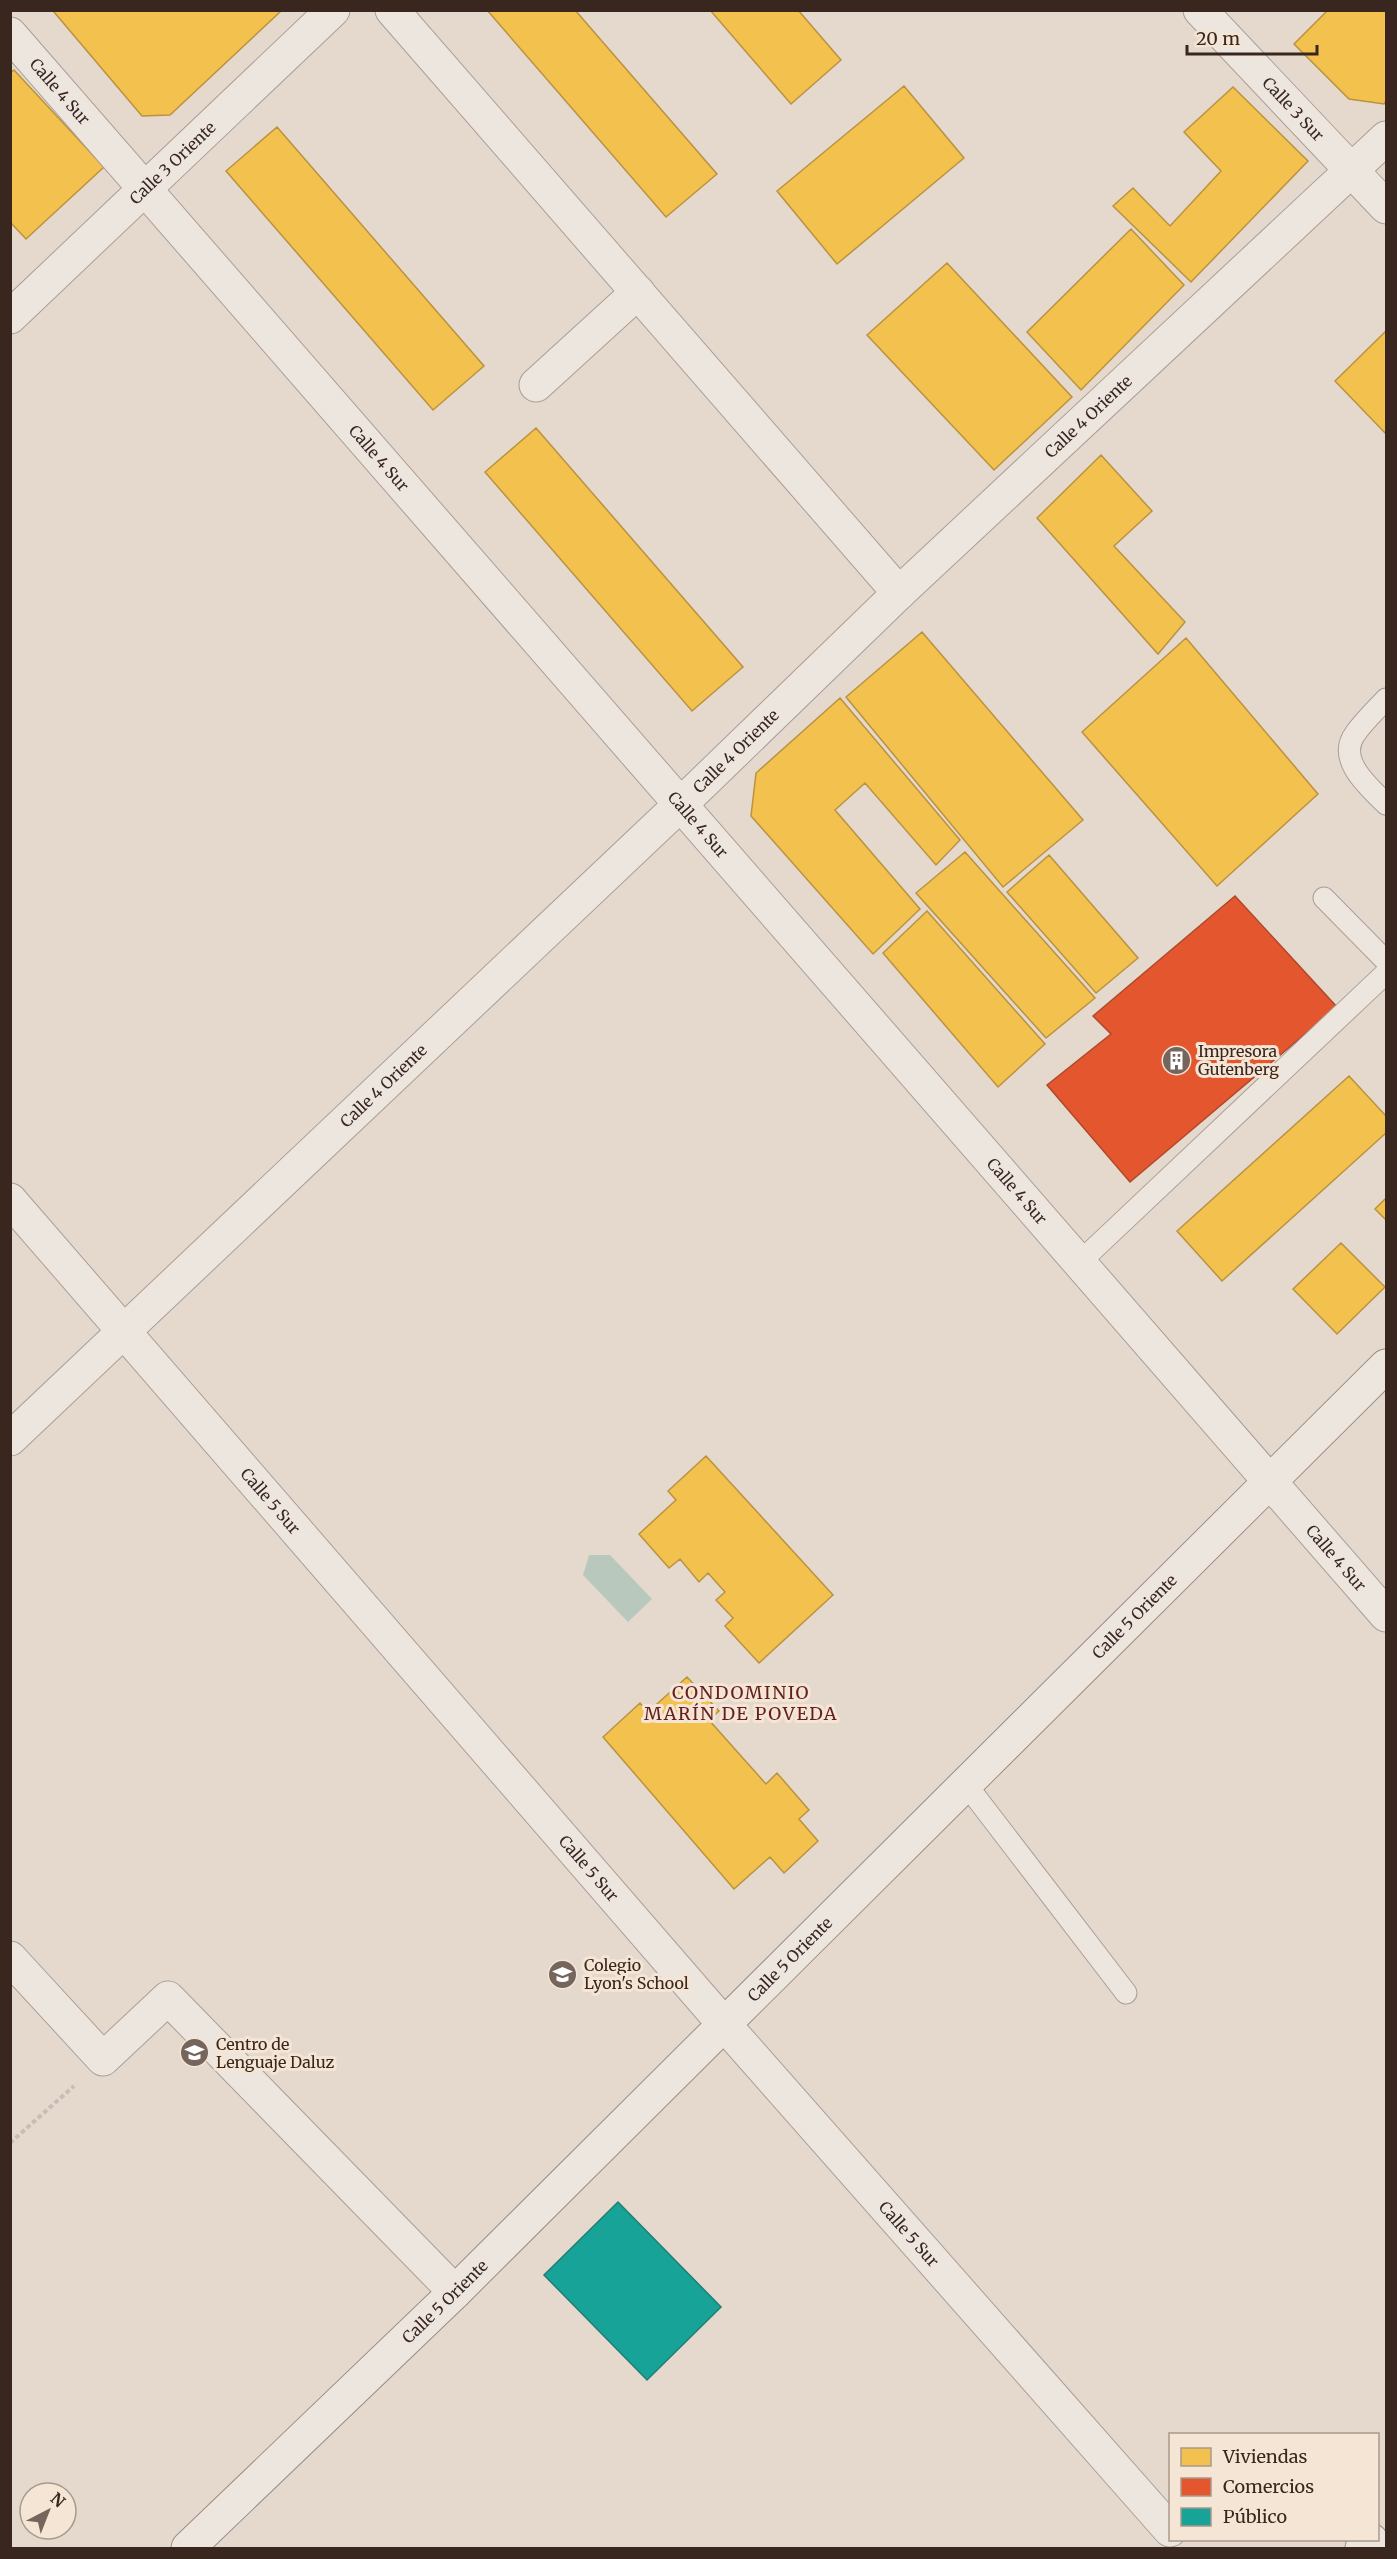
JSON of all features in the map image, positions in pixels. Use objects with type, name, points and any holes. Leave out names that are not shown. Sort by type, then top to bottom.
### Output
[{"type":"street","name":"Calle 3 Oriente","points":[[10,317],[333,10]]},
{"type":"street","points":[[392,10],[899,593]]},
{"type":"street","name":"Calle 3 Sur","points":[[1200,10],[1386,207]]},
{"type":"street","name":"Calle 4 Sur","points":[[10,34],[1386,1615]]},
{"type":"street","name":"Calle 4 Oriente","points":[[10,1439],[681,804],[899,593],[1386,138]]},
{"type":"street","points":[[536,385],[638,292]]},
{"type":"street","name":"Calle 5 Sur","points":[[10,1200],[723,2023],[1169,2529]]},
{"type":"street","name":"Calle 5 Oriente","points":[[188,2548],[455,2292],[1386,1366]]},
{"type":"street","points":[[10,1958],[103,2059],[168,1998],[455,2292]]},
{"type":"lane","points":[[1386,699],[1353,736],[1351,755],[1358,776],[1386,804]]},
{"type":"lane","points":[[1324,898],[1386,961]]},
{"type":"lane","points":[[1080,1262],[1386,973]]},
{"type":"lane","points":[[965,1783],[1126,1993]]},
{"type":"path","points":[[10,2143],[103,2059]]},
{"type":"shaded area","points":[[589,1555],[610,1555],[652,1599],[628,1622],[583,1575]]},
{"type":"building: Viviendas","points":[[56,10],[278,10],[280,12],[170,115],[142,116],[54,12]]},
{"type":"building: Viviendas","points":[[487,10],[575,10],[717,174],[666,217]]},
{"type":"building: Viviendas","points":[[710,10],[798,10],[841,60],[791,104]]},
{"type":"building: Viviendas","points":[[1328,10],[1386,10],[1386,101],[1384,104],[1349,99],[1294,44]]},
{"type":"building: Viviendas","points":[[14,70],[104,167],[26,239],[10,222],[10,73]]},
{"type":"building: Viviendas","points":[[904,86],[964,158],[837,264],[777,191]]},
{"type":"building: Viviendas","points":[[1233,87],[1308,161],[1191,282],[1113,206],[1133,188],[1170,226],[1221,171],[1184,132]]},
{"type":"building: Viviendas","points":[[277,127],[484,366],[433,410],[226,171]]},
{"type":"building: Viviendas","points":[[1131,229],[1184,285],[1081,390],[1027,332]]},
{"type":"building: Viviendas","points":[[947,263],[1072,397],[994,470],[867,335]]},
{"type":"building: Viviendas","points":[[1386,331],[1386,434],[1335,381]]},
{"type":"building: Viviendas","points":[[536,428],[743,667],[692,711],[485,472]]},
{"type":"building: Viviendas","points":[[1101,455],[1152,511],[1114,546],[1185,622],[1158,654],[1037,518]]},
{"type":"building: Viviendas","points":[[922,632],[1083,820],[1003,887],[846,697]]},
{"type":"building: Viviendas","points":[[1186,638],[1318,794],[1217,886],[1082,732]]},
{"type":"building: Viviendas","points":[[840,698],[960,840],[936,865],[865,783],[835,810],[920,909],[873,954],[751,816],[756,773]]},
{"type":"building: Viviendas","points":[[965,852],[1095,998],[1046,1038],[916,893]]},
{"type":"building: Viviendas","points":[[1049,855],[1138,958],[1096,993],[1007,892]]},
{"type":"building: Viviendas","points":[[927,911],[1045,1044],[998,1087],[883,953]]},
{"type":"building: Viviendas","points":[[1349,1076],[1386,1116],[1386,1133],[1222,1281],[1177,1231]]},
{"type":"building: Viviendas","points":[[1386,1198],[1386,1220],[1375,1209]]},
{"type":"building: Viviendas","points":[[1341,1243],[1385,1287],[1337,1334],[1293,1289]]},
{"type":"building: Viviendas","points":[[706,1456],[833,1595],[759,1663],[725,1626],[733,1618],[716,1600],[725,1592],[708,1573],[699,1582],[680,1559],[669,1568],[639,1534],[676,1500],[668,1491]]},
{"type":"building: Viviendas","points":[[687,1677],[719,1711],[709,1720],[766,1784],[777,1773],[809,1810],[799,1819],[818,1841],[784,1873],[770,1857],[734,1889],[603,1737],[640,1703],[648,1712]]},
{"type":"building: Comercios","name":"Impresora Gutenberg","points":[[1235,896],[1337,1007],[1130,1182],[1047,1085],[1111,1034],[1093,1016]]},
{"type":"building: Público","points":[[618,2202],[721,2307],[647,2380],[544,2275]]},
{"type":"place","name":"Impresora Gutenberg","points":[[1177,1060]]},
{"type":"place","name":"Colegio Lyon's School","points":[[563,1974]]},
{"type":"place","name":"Centro de Lenguaje Daluz","points":[[195,2053]]},
{"type":"district","name":"CONDOMINIO MARÍN DE POVEDA","points":[[741,1703]]}]
